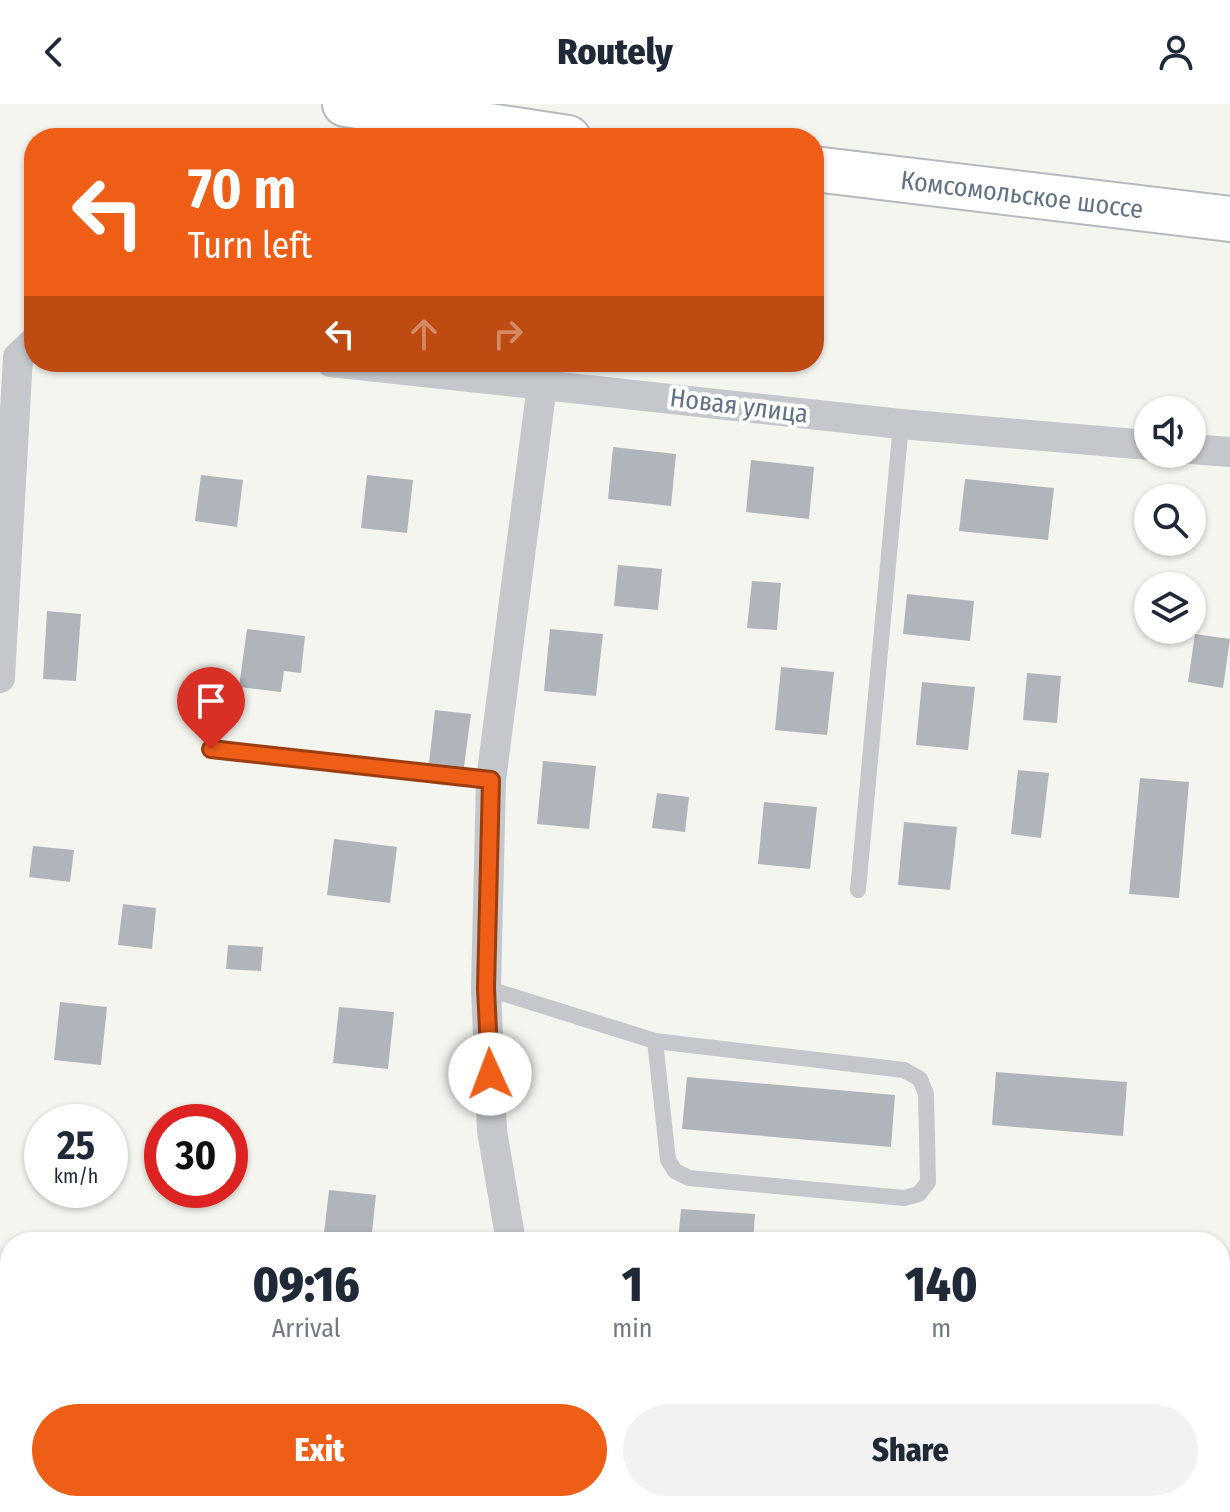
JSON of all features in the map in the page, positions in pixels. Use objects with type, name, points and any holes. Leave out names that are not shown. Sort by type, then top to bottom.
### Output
[{"type":"highway","points":[[345,104],[500,128]]},
{"type":"highway","name":"Комсомольское шоссе","points":[[824,170],[1230,219]]},
{"type":"street","points":[[0,678],[18,357],[24,351]]},
{"type":"street","points":[[509,1232],[492,1131],[486,988],[491,780],[544,373]]},
{"type":"street","name":"Новая улица","points":[[544,373],[901,424],[1134,444]]},
{"type":"street","points":[[1206,450],[1230,452]]},
{"type":"lane","points":[[858,890],[901,424]]},
{"type":"lane","points":[[211,749],[491,780]]},
{"type":"lane","points":[[486,988],[655,1041],[904,1070],[920,1079],[926,1094],[928,1182],[919,1194],[904,1198],[689,1178],[675,1171],[668,1160],[655,1041]]},
{"type":"building","points":[[613,447],[676,454],[671,506],[608,499]]},
{"type":"building","points":[[751,460],[814,467],[809,519],[746,512]]},
{"type":"building","points":[[201,475],[243,480],[237,527],[195,521]]},
{"type":"building","points":[[367,475],[413,480],[407,533],[361,528]]},
{"type":"building","points":[[965,479],[1054,488],[1048,540],[959,531]]},
{"type":"building","points":[[618,565],[662,569],[658,610],[614,606]]},
{"type":"building","points":[[752,581],[781,583],[777,630],[747,628]]},
{"type":"building","points":[[907,594],[974,601],[970,641],[903,634]]},
{"type":"building","points":[[47,611],[81,614],[76,681],[43,679]]},
{"type":"building","points":[[247,629],[305,636],[301,673],[284,671],[281,692],[239,687]]},
{"type":"building","points":[[550,629],[603,634],[596,696],[544,691]]},
{"type":"building","points":[[1206,636],[1230,639],[1223,688],[1188,682],[1194,644],[1206,644]]},
{"type":"building","points":[[781,667],[834,672],[827,735],[775,730]]},
{"type":"building","points":[[1027,673],[1061,676],[1057,723],[1023,720]]},
{"type":"building","points":[[922,682],[975,687],[968,750],[916,745]]},
{"type":"building","points":[[435,710],[471,714],[464,767],[429,763]]},
{"type":"building","points":[[543,761],[596,766],[589,829],[537,824]]},
{"type":"building","points":[[1018,770],[1049,773],[1041,838],[1011,834]]},
{"type":"building","points":[[1140,778],[1189,782],[1179,898],[1129,894]]},
{"type":"building","points":[[657,793],[689,797],[685,832],[652,828]]},
{"type":"building","points":[[764,802],[817,807],[810,869],[758,864]]},
{"type":"building","points":[[904,822],[957,827],[950,890],[898,885]]},
{"type":"building","points":[[334,839],[397,847],[390,903],[327,895]]},
{"type":"building","points":[[33,846],[74,850],[70,882],[29,877]]},
{"type":"building","points":[[123,904],[156,908],[152,949],[118,945]]},
{"type":"building","points":[[228,945],[263,947],[261,971],[226,969]]},
{"type":"building","points":[[60,1002],[107,1007],[101,1065],[54,1060]]},
{"type":"building","points":[[339,1007],[394,1012],[388,1069],[333,1063]]},
{"type":"building","points":[[996,1072],[1127,1082],[1123,1136],[992,1125]]},
{"type":"building","points":[[687,1077],[895,1095],[891,1147],[682,1129]]},
{"type":"building","points":[[329,1190],[376,1195],[372,1232],[324,1232]]},
{"type":"building","points":[[681,1209],[755,1214],[754,1232],[679,1232]]},
{"type":"route","points":[[211,749],[491,780],[486,988],[490,1074]]}]
